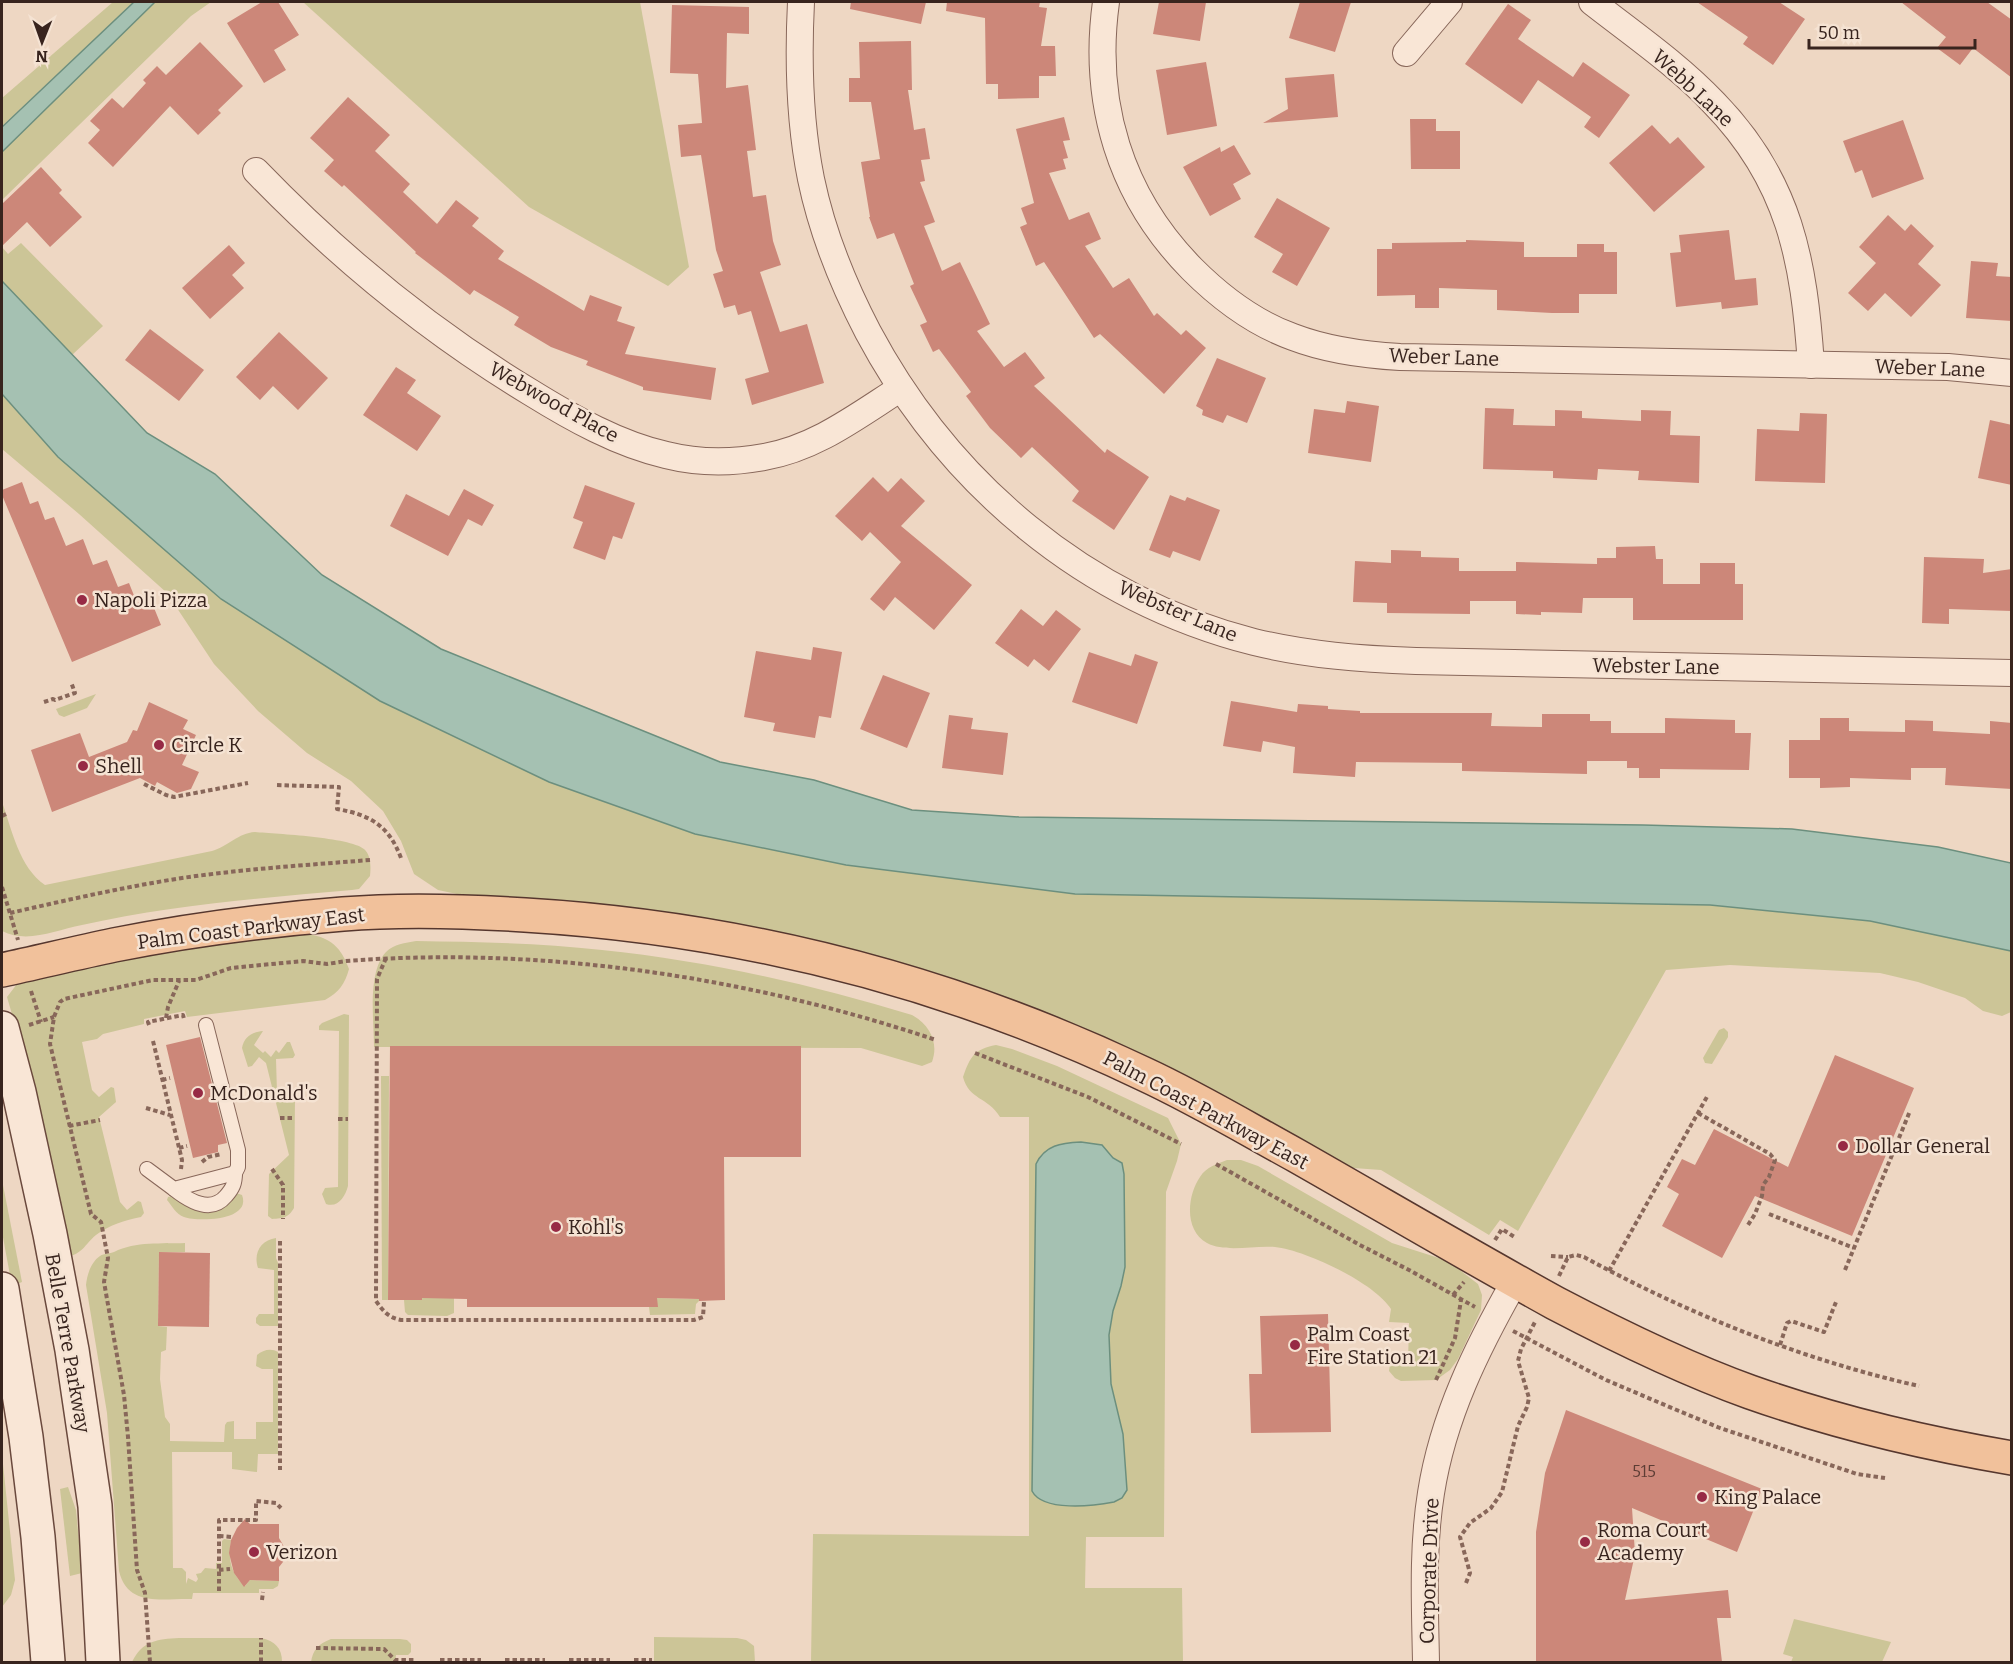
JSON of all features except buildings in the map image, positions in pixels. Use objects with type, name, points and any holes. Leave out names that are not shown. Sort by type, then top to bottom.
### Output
[{"type":"main road","name":"Palm Coast Parkway East","points":[[2,970],[116,944],[183,933],[262,922],[364,913],[494,913],[577,919],[675,930],[776,948],[927,988],[1003,1014],[1094,1050],[1220,1113],[1515,1281],[1634,1343],[1750,1392],[1876,1431],[2012,1458]]},
{"type":"main road","name":"Belle Terre Parkway","points":[[13,1027],[19,1092],[72,1350],[95,1506],[103,1662]]},
{"type":"main road","points":[[2,1289],[25,1427],[48,1662]]},
{"type":"street","name":"Webster Lane","points":[[801,2],[800,94],[812,181],[826,233],[843,280],[862,321],[901,388],[939,440],[975,481],[1008,512],[1050,545],[1107,581],[1191,621],[1252,641],[1311,653],[1378,660],[2012,673]]},
{"type":"street","name":"Weber Lane","points":[[1106,2],[1102,39],[1104,89],[1114,140],[1135,192],[1156,227],[1196,273],[1222,297],[1270,328],[1317,345],[1343,351],[1391,356],[1948,367],[2012,373]]},
{"type":"street","points":[[1406,53],[1449,2]]},
{"type":"street","name":"Webb Lane","points":[[1592,2],[1713,102],[1742,134],[1761,164],[1785,214],[1800,264],[1807,310],[1811,365]]},
{"type":"street","name":"Webwood Place","points":[[256,171],[339,252],[448,340],[554,406],[622,441],[645,449],[684,459],[704,461],[723,462],[766,457],[799,448],[814,441],[901,388]]},
{"type":"street","name":"Corporate Drive","points":[[1426,1662],[1427,1521],[1438,1456],[1463,1380],[1515,1281]]},
{"type":"lane","points":[[147,1169],[197,1204],[217,1204],[235,1183],[235,1173],[238,1167],[237,1150],[206,1025]]},
{"type":"lane","points":[[174,1189],[235,1173]]},
{"type":"path","points":[[44,702],[75,693],[71,682]]},
{"type":"path","points":[[144,784],[174,797],[248,783]]},
{"type":"path","points":[[277,784],[339,788],[337,809],[371,819],[382,827],[391,836],[400,858]]},
{"type":"path","points":[[10,913],[87,895],[180,879],[297,866],[370,861]]},
{"type":"path","points":[[2,886],[17,937]]},
{"type":"path","points":[[150,1662],[144,1593],[136,1570],[123,1395],[104,1282],[108,1258],[101,1222],[91,1214],[50,1044],[57,1006],[64,999],[153,980],[179,981],[204,978],[231,968],[303,961],[336,963],[384,958],[433,957],[537,960],[677,976],[803,1002],[936,1040]]},
{"type":"path","points":[[384,958],[377,979],[375,1119],[376,1301],[382,1309],[393,1319],[694,1320],[703,1317],[704,1302]]},
{"type":"path","points":[[166,1018],[179,981]]},
{"type":"path","points":[[31,990],[40,1022]]},
{"type":"path","points":[[149,1025],[148,1022],[166,1018],[183,1016],[184,1019]]},
{"type":"path","points":[[13,1027],[54,1017]]},
{"type":"path","points":[[153,1041],[184,1167],[180,1173]]},
{"type":"path","points":[[975,1053],[1088,1098],[1181,1144]]},
{"type":"path","points":[[162,1080],[170,1078]]},
{"type":"path","points":[[1609,1271],[1708,1095]]},
{"type":"path","points":[[146,1108],[171,1115]]},
{"type":"path","points":[[1845,1270],[1910,1111]]},
{"type":"path","points":[[1698,1113],[1770,1154],[1775,1160],[1769,1178],[1763,1185],[1762,1196],[1755,1214],[1748,1225]]},
{"type":"path","points":[[280,1118],[295,1118]]},
{"type":"path","points":[[338,1119],[348,1119]]},
{"type":"path","points":[[69,1126],[100,1120]]},
{"type":"path","points":[[179,1148],[187,1146]]},
{"type":"path","points":[[194,1165],[208,1157],[231,1151]]},
{"type":"path","points":[[1216,1164],[1481,1310]]},
{"type":"path","points":[[272,1169],[283,1185],[283,1218]]},
{"type":"path","points":[[1769,1214],[1854,1248]]},
{"type":"path","points":[[1495,1241],[1502,1229],[1516,1238]]},
{"type":"path","points":[[280,1241],[280,1470]]},
{"type":"path","points":[[1551,1256],[1584,1257],[1678,1304],[1780,1345],[1888,1379],[1919,1386]]},
{"type":"path","points":[[1557,1279],[1568,1257]]},
{"type":"path","points":[[1453,1295],[1469,1275]]},
{"type":"path","points":[[1436,1380],[1455,1338],[1461,1300]]},
{"type":"path","points":[[1780,1345],[1787,1323],[1791,1321],[1824,1332],[1836,1302]]},
{"type":"path","points":[[1466,1583],[1470,1573],[1460,1538],[1470,1523],[1498,1500],[1518,1426],[1527,1407],[1528,1398],[1518,1361],[1538,1316]]},
{"type":"path","points":[[1506,1327],[1634,1392],[1720,1428],[1857,1474],[1885,1478]]},
{"type":"path","points":[[219,1591],[219,1520],[256,1520],[256,1501],[276,1503],[281,1508]]},
{"type":"path","points":[[219,1536],[232,1537]]},
{"type":"path","points":[[219,1570],[230,1569]]},
{"type":"path","points":[[262,1600],[263,1592]]},
{"type":"path","points":[[261,1638],[261,1662]]},
{"type":"path","points":[[316,1648],[384,1649],[395,1660],[414,1660]]},
{"type":"path","points":[[440,1659],[481,1660]]},
{"type":"path","points":[[505,1660],[545,1659]]},
{"type":"path","points":[[569,1660],[610,1660]]},
{"type":"path","points":[[634,1660],[652,1660]]},
{"type":"shaded area","points":[[113,2],[134,2],[2,126],[2,98]]},
{"type":"shaded area","points":[[134,2],[155,2],[2,152],[2,127]]},
{"type":"shaded area","points":[[155,2],[211,2],[191,16],[2,200],[2,152]]},
{"type":"shaded area","points":[[303,2],[640,2],[689,267],[668,286],[529,207]]},
{"type":"shaded area","points":[[21,243],[103,326],[72,355],[2,281],[2,247],[8,254]]},
{"type":"shaded area","points":[[2,281],[147,433],[215,474],[322,575],[441,649],[720,762],[814,780],[912,810],[1019,817],[1792,829],[1938,847],[2011,863],[2011,951],[1870,921],[1710,905],[1075,894],[846,865],[695,834],[549,782],[380,701],[221,599],[58,457],[2,394]]},
{"type":"shaded area","points":[[2,394],[58,457],[549,782],[695,834],[846,865],[1075,894],[1710,905],[1870,921],[2011,951],[2011,1012],[2002,1016],[1983,1011],[1965,998],[1918,982],[1880,973],[1730,965],[1666,970],[1518,1231],[1500,1220],[1489,1235],[1381,1170],[1340,1167],[1054,1021],[438,890],[414,874],[401,841],[383,811],[351,781],[307,753],[258,711],[214,664],[167,593],[2,449]]},
{"type":"shaded area","points":[[96,694],[87,708],[64,717],[59,715],[56,709]]},
{"type":"shaded area","points":[[2,802],[23,858],[36,877],[45,885],[212,851],[243,835],[255,832],[312,837],[356,845],[368,854],[370,876],[359,889],[183,907],[115,918],[42,935],[12,935],[2,931]]},
{"type":"shaded area","points":[[308,934],[323,938],[339,949],[349,969],[341,987],[325,1000],[187,1017],[185,1011],[144,1019],[144,1024],[103,1034],[97,1039],[82,1042],[92,1090],[99,1097],[111,1087],[114,1088],[116,1102],[99,1117],[120,1202],[127,1210],[138,1201],[141,1202],[144,1213],[141,1217],[106,1228],[80,1251],[66,1257],[16,1028],[7,997],[17,984],[65,970],[190,947]]},
{"type":"shaded area","points":[[416,941],[509,943],[579,948],[681,960],[758,975],[835,993],[912,1015],[928,1029],[933,1041],[934,1055],[932,1062],[922,1066],[861,1048],[374,1047],[373,997],[376,972],[380,961],[393,947]]},
{"type":"shaded area","points":[[344,1014],[349,1015],[348,1186],[340,1201],[330,1205],[326,1204],[322,1194],[325,1188],[338,1187],[339,1031],[319,1030],[319,1026]]},
{"type":"shaded area","points":[[1724,1028],[1728,1032],[1728,1037],[1712,1064],[1705,1063],[1703,1058],[1719,1030]]},
{"type":"shaded area","points":[[263,1031],[254,1045],[263,1053],[265,1051],[271,1057],[276,1050],[279,1053],[287,1042],[290,1042],[295,1055],[293,1058],[276,1059],[277,1093],[293,1094],[295,1098],[294,1208],[285,1217],[272,1219],[268,1216],[269,1174],[289,1155],[266,1063],[259,1057],[252,1066],[248,1067],[242,1048],[249,1036]]},
{"type":"shaded area","points":[[996,1045],[1057,1066],[1168,1118],[1181,1144],[1166,1192],[1164,1537],[1086,1537],[1085,1588],[1182,1588],[1183,1662],[811,1662],[813,1534],[1029,1536],[1029,1117],[1000,1117],[995,1110],[970,1090],[963,1077],[974,1055]]},
{"type":"shaded area","points":[[381,1076],[389,1076],[388,1300],[382,1300]]},
{"type":"shaded area","points":[[1081,1142],[1102,1145],[1113,1158],[1122,1163],[1124,1174],[1125,1267],[1109,1335],[1111,1384],[1123,1434],[1127,1490],[1122,1498],[1114,1502],[1069,1506],[1046,1502],[1032,1491],[1036,1164],[1044,1153],[1054,1146]]},
{"type":"shaded area","points":[[1227,1160],[1241,1160],[1258,1166],[1392,1243],[1448,1261],[1478,1284],[1482,1295],[1481,1310],[1458,1359],[1450,1370],[1436,1380],[1401,1381],[1395,1378],[1389,1371],[1390,1364],[1408,1363],[1409,1323],[1389,1322],[1391,1309],[1383,1299],[1338,1269],[1288,1249],[1223,1248],[1207,1243],[1200,1237],[1191,1221],[1192,1194],[1205,1171]]},
{"type":"shaded area","points":[[2,1180],[22,1282],[12,1286],[2,1232]]},
{"type":"shaded area","points":[[236,1193],[242,1195],[243,1204],[232,1215],[222,1218],[191,1219],[184,1217],[176,1212],[167,1200],[172,1196],[191,1207],[204,1209]]},
{"type":"shaded area","points":[[276,1238],[278,1326],[260,1326],[256,1323],[259,1314],[274,1314],[274,1270],[258,1268],[257,1257],[262,1244]]},
{"type":"shaded area","points":[[158,1243],[185,1243],[185,1252],[159,1252],[158,1326],[167,1327],[166,1350],[161,1352],[160,1379],[165,1417],[170,1424],[170,1441],[224,1442],[225,1425],[227,1422],[234,1421],[234,1439],[256,1439],[256,1422],[273,1422],[273,1369],[262,1369],[256,1366],[257,1355],[273,1350],[278,1352],[278,1454],[258,1454],[257,1472],[232,1469],[232,1452],[172,1452],[173,1568],[182,1568],[186,1572],[186,1584],[188,1578],[196,1582],[198,1579],[196,1574],[201,1573],[205,1568],[216,1569],[216,1563],[222,1563],[222,1541],[231,1540],[231,1565],[236,1576],[245,1586],[250,1580],[279,1581],[278,1586],[273,1589],[259,1589],[259,1593],[193,1593],[192,1599],[148,1598],[130,1591],[119,1571],[107,1413],[86,1285],[88,1273],[102,1255],[122,1248]]},
{"type":"shaded area","points":[[422,1298],[454,1298],[454,1313],[447,1316],[408,1315],[405,1312],[404,1300],[422,1300]]},
{"type":"shaded area","points":[[657,1298],[699,1299],[699,1301],[696,1304],[695,1314],[650,1315],[649,1307],[657,1307]]},
{"type":"shaded area","points":[[2,1454],[15,1580],[11,1595],[2,1607]]},
{"type":"shaded area","points":[[68,1487],[76,1510],[82,1573],[70,1576],[60,1489]]},
{"type":"shaded area","points":[[1794,1619],[1891,1642],[1882,1662],[1791,1662],[1793,1657],[1783,1654]]},
{"type":"shaded area","points":[[654,1637],[746,1640],[754,1646],[755,1662],[654,1662]]},
{"type":"shaded area","points":[[261,1638],[277,1646],[282,1662],[132,1662],[145,1645],[164,1639]]},
{"type":"shaded area","points":[[331,1639],[407,1640],[411,1644],[411,1652],[408,1655],[396,1655],[395,1662],[311,1662],[317,1648]]},
{"type":"place","name":"Napoli Pizza","points":[[82,600]]},
{"type":"place","name":"Circle K","points":[[159,745]]},
{"type":"place","name":"Shell","points":[[83,766]]},
{"type":"place","name":"McDonald's","points":[[198,1093]]},
{"type":"place","name":"Dollar General","points":[[1843,1146]]},
{"type":"place","name":"Kohl's","points":[[556,1227]]},
{"type":"place","name":"Palm Coast Fire Station 21","points":[[1295,1345]]},
{"type":"place","name":"King Palace","points":[[1702,1497]]},
{"type":"place","name":"Roma Court Academy","points":[[1585,1542]]},
{"type":"place","name":"Verizon","points":[[254,1552]]}]
